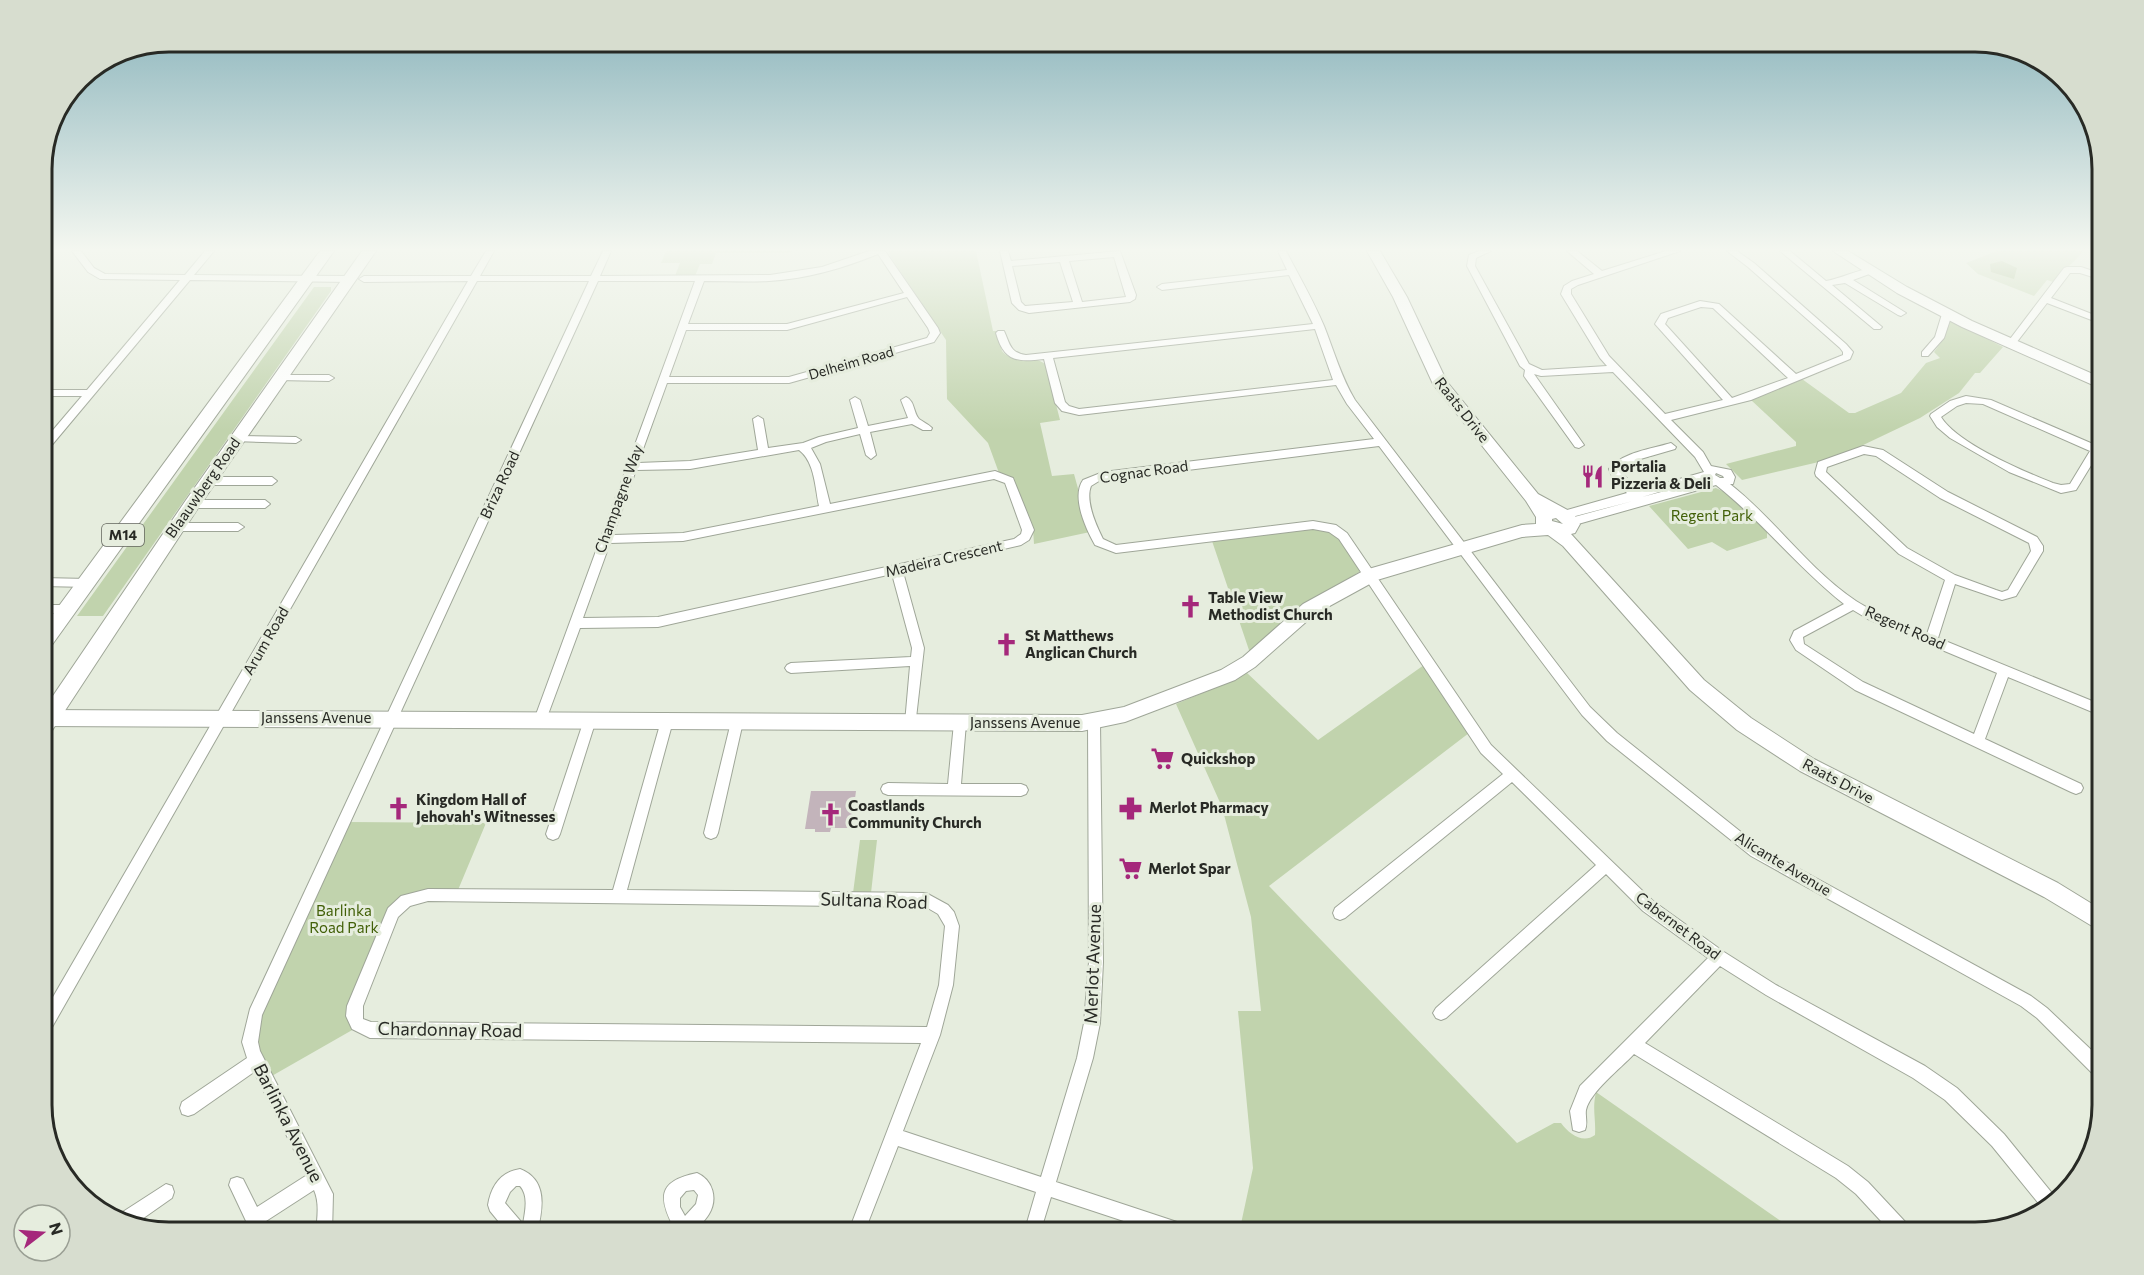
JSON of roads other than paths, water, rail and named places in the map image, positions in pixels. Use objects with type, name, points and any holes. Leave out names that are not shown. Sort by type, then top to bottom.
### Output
[{"type":"main road","name":"M14","points":[[53,628],[284,310]]},
{"type":"main road","name":"Blaauwberg Road","points":[[53,710],[237,439],[280,378],[333,310]]},
{"type":"street","points":[[53,437],[160,310]]},
{"type":"street","name":"Arum Road","points":[[53,1012],[456,310]]},
{"type":"street","name":"Briza Road","points":[[392,718],[580,310]]},
{"type":"street","name":"Champagne Way","points":[[540,720],[689,310]]},
{"type":"street","points":[[683,327],[787,327],[848,310]]},
{"type":"street","name":"Delheim Road","points":[[663,380],[789,380],[926,342],[935,337],[935,333],[921,310]]},
{"type":"street","name":"Alicante Avenue","points":[[1312,310],[1339,382],[1586,711],[1612,737],[1756,852],[2026,1001],[2042,1013],[2092,1061]]},
{"type":"street","name":"Raats Drive","points":[[1406,310],[1440,384],[1532,497],[1574,540],[1612,590],[1697,685],[1744,724],[1782,750],[1835,781],[2052,890],[2092,915]]},
{"type":"street","points":[[1495,310],[1522,364],[1530,370],[1541,373],[1614,369]]},
{"type":"street","name":"Regent Road","points":[[1576,310],[1614,369],[1717,476],[1740,496],[1830,588],[1852,605],[2092,707]]},
{"type":"street","points":[[1680,310],[1664,316],[1660,324],[1730,402]]},
{"type":"street","points":[[1721,310],[1795,379]]},
{"type":"street","points":[[1663,418],[1747,398],[1844,360],[1848,354],[1847,350],[1802,310]]},
{"type":"street","points":[[1857,310],[1877,327]]},
{"type":"street","points":[[1895,310],[1901,314]]},
{"type":"street","points":[[1941,310],[2010,345],[2091,379]]},
{"type":"street","points":[[2010,345],[2037,310]]},
{"type":"street","points":[[2075,310],[2091,317]]},
{"type":"street","points":[[1925,354],[1940,338],[1947,314]]},
{"type":"street","points":[[1001,333],[1007,352],[1014,357],[1048,356],[1319,326]]},
{"type":"street","points":[[1048,356],[1060,403],[1065,409],[1079,412],[1339,382]]},
{"type":"street","points":[[1530,370],[1529,376],[1579,445]]},
{"type":"street","points":[[280,378],[328,378]]},
{"type":"street","points":[[53,393],[90,393]]},
{"type":"street","points":[[2091,448],[1977,399],[1960,400],[1935,416],[1944,429],[1984,455],[2060,489],[2074,487],[2091,462]]},
{"type":"street","points":[[855,400],[871,455]]},
{"type":"street","points":[[906,400],[914,420],[927,428]]},
{"type":"street","points":[[758,419],[764,452]]},
{"type":"street","points":[[632,467],[682,466],[790,446],[807,445],[914,420]]},
{"type":"street","points":[[237,439],[296,440]]},
{"type":"street","name":"Cognac Road","points":[[1371,575],[1343,536],[1332,528],[1324,526],[1313,525],[1121,549],[1109,548],[1099,542],[1095,535],[1084,487],[1092,479],[1103,476],[1382,442]]},
{"type":"street","points":[[807,445],[825,508]]},
{"type":"street","points":[[1638,499],[1615,472],[1616,467],[1627,461],[1671,447]]},
{"type":"street","points":[[1863,450],[1875,451],[1944,495],[2029,536],[2037,546],[2037,551],[2026,571],[2009,595],[1994,594],[1951,578],[1894,544],[1824,478],[1819,471],[1822,465],[1863,450]]},
{"type":"street","name":"Madeira Crescent","points":[[574,623],[651,623],[897,570],[1023,539],[1028,527],[1009,481],[999,476],[990,476],[672,538],[605,539]]},
{"type":"street","points":[[1557,522],[1717,476]]},
{"type":"street","points":[[208,481],[272,481]]},
{"type":"street","points":[[192,504],[265,504]]},
{"type":"street","name":"Janssens Avenue","points":[[53,722],[222,717],[1065,724],[1094,722],[1152,705],[1228,675],[1253,659],[1309,609],[1371,575],[1557,522]]},
{"type":"street","points":[[176,527],[238,527]]},
{"type":"street","points":[[897,570],[916,636],[918,661],[911,723]]},
{"type":"street","name":"Cabernet Road","points":[[1371,575],[1486,749],[1648,906],[1719,957],[1771,990],[1919,1072],[1943,1088],[1983,1124],[2045,1198]]},
{"type":"street","points":[[1932,640],[1951,578]]},
{"type":"street","points":[[53,582],[88,583]]},
{"type":"street","points":[[1852,605],[1798,634],[1796,640],[1800,647],[1859,686],[2076,788]]},
{"type":"street","points":[[53,609],[68,609]]},
{"type":"street","points":[[791,668],[918,661]]},
{"type":"street","points":[[1978,742],[2004,671]]},
{"type":"street","name":"Barlinka Avenue","points":[[325,1222],[325,1194],[257,1061],[250,1042],[255,1014],[392,718]]},
{"type":"street","points":[[553,834],[590,720]]},
{"type":"street","points":[[618,896],[667,721]]},
{"type":"street","points":[[711,834],[737,722]]},
{"type":"street","name":"Merlot Avenue","points":[[1035,1222],[1085,1058],[1092,1023],[1096,962],[1094,722]]},
{"type":"street","points":[[954,789],[960,723]]},
{"type":"street","points":[[1340,913],[1512,775]]},
{"type":"street","points":[[888,789],[1021,790]]},
{"type":"street","points":[[1441,1013],[1605,866]]},
{"type":"street","name":"Chardonnay Road","points":[[618,896],[428,895],[413,897],[399,906],[390,918],[356,1006],[355,1020],[361,1027],[370,1030],[932,1035]]},
{"type":"street","name":"Sultana Road","points":[[618,896],[926,900],[938,904],[949,916],[952,934],[946,985],[932,1035],[893,1136]]},
{"type":"street","points":[[1579,1124],[1578,1111],[1586,1092],[1719,957]]},
{"type":"street","points":[[1633,1045],[1842,1172],[1862,1188],[1894,1222]]},
{"type":"street","points":[[188,1108],[257,1061]]},
{"type":"street","points":[[860,1222],[893,1136],[1154,1222]]},
{"type":"street","points":[[261,1222],[317,1178]]},
{"type":"street","points":[[510,1222],[496,1205],[497,1193],[501,1187],[518,1179],[524,1180],[531,1188],[530,1222]]},
{"type":"street","points":[[237,1185],[254,1222]]},
{"type":"street","points":[[131,1216],[166,1192]]},
{"type":"place","name":"Portalia Pizzeria & Deli","points":[[1593,476]]},
{"type":"place","name":"Table View Methodist Church","points":[[1190,607]]},
{"type":"place","name":"St Matthews Anglican Church","points":[[1007,645]]},
{"type":"place","name":"Quickshop","points":[[1163,759]]},
{"type":"place","name":"Merlot Pharmacy","points":[[1131,808]]},
{"type":"place","name":"Kingdom Hall of Jehovah's Witnesses","points":[[398,809]]},
{"type":"place","name":"Coastlands Community Church","points":[[830,815]]},
{"type":"place","name":"Merlot Spar","points":[[1130,869]]},
{"type":"park label","name":"Regent Park","points":[[1712,516]]},
{"type":"park label","name":"Barlinka Road Park","points":[[344,920]]}]
